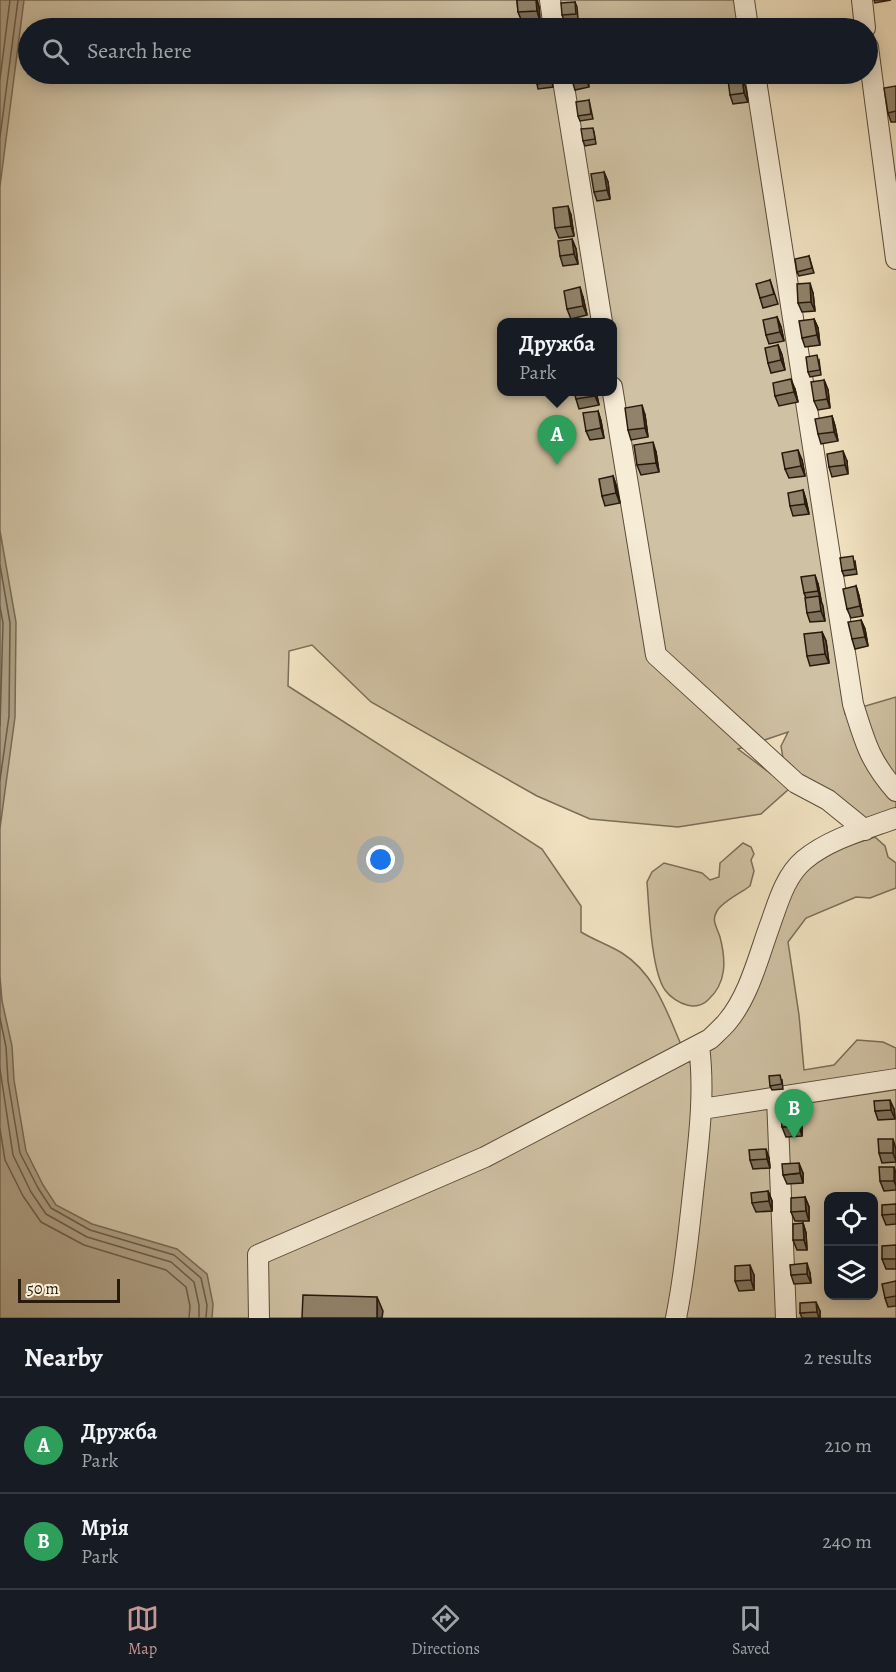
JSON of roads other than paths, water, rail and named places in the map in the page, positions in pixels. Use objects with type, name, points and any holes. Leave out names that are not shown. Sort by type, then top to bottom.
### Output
[{"type":"street","points":[[550,0],[553,18]]},
{"type":"street","points":[[744,0],[747,18]]},
{"type":"street","points":[[862,0],[864,18]]},
{"type":"street","points":[[564,84],[601,318]]},
{"type":"street","points":[[757,84],[853,704],[867,751],[881,774],[896,791]]},
{"type":"street","points":[[872,84],[896,259]]},
{"type":"street","points":[[613,396],[656,655],[796,783],[828,800],[865,830]]},
{"type":"street","points":[[259,1318],[258,1255],[484,1157],[710,1039],[727,1022],[740,1001],[791,875],[803,861],[822,848],[896,818]]},
{"type":"street","points":[[676,1318],[686,1253],[702,1109],[699,1046]]},
{"type":"street","points":[[702,1109],[896,1079]]},
{"type":"street","points":[[777,1098],[786,1318]]},
{"type":"water","points":[[0,0],[24,0],[22,18],[18,18],[18,46],[0,186]]},
{"type":"water","points":[[0,531],[16,622],[15,717],[0,828]]},
{"type":"water","points":[[0,977],[26,1151],[43,1185],[56,1205],[92,1224],[177,1249],[207,1274],[213,1304],[212,1318],[0,1318]]},
{"type":"place","name":"Дружба","points":[[557,465]]},
{"type":"place","name":"Мрія","points":[[794,1139]]}]
